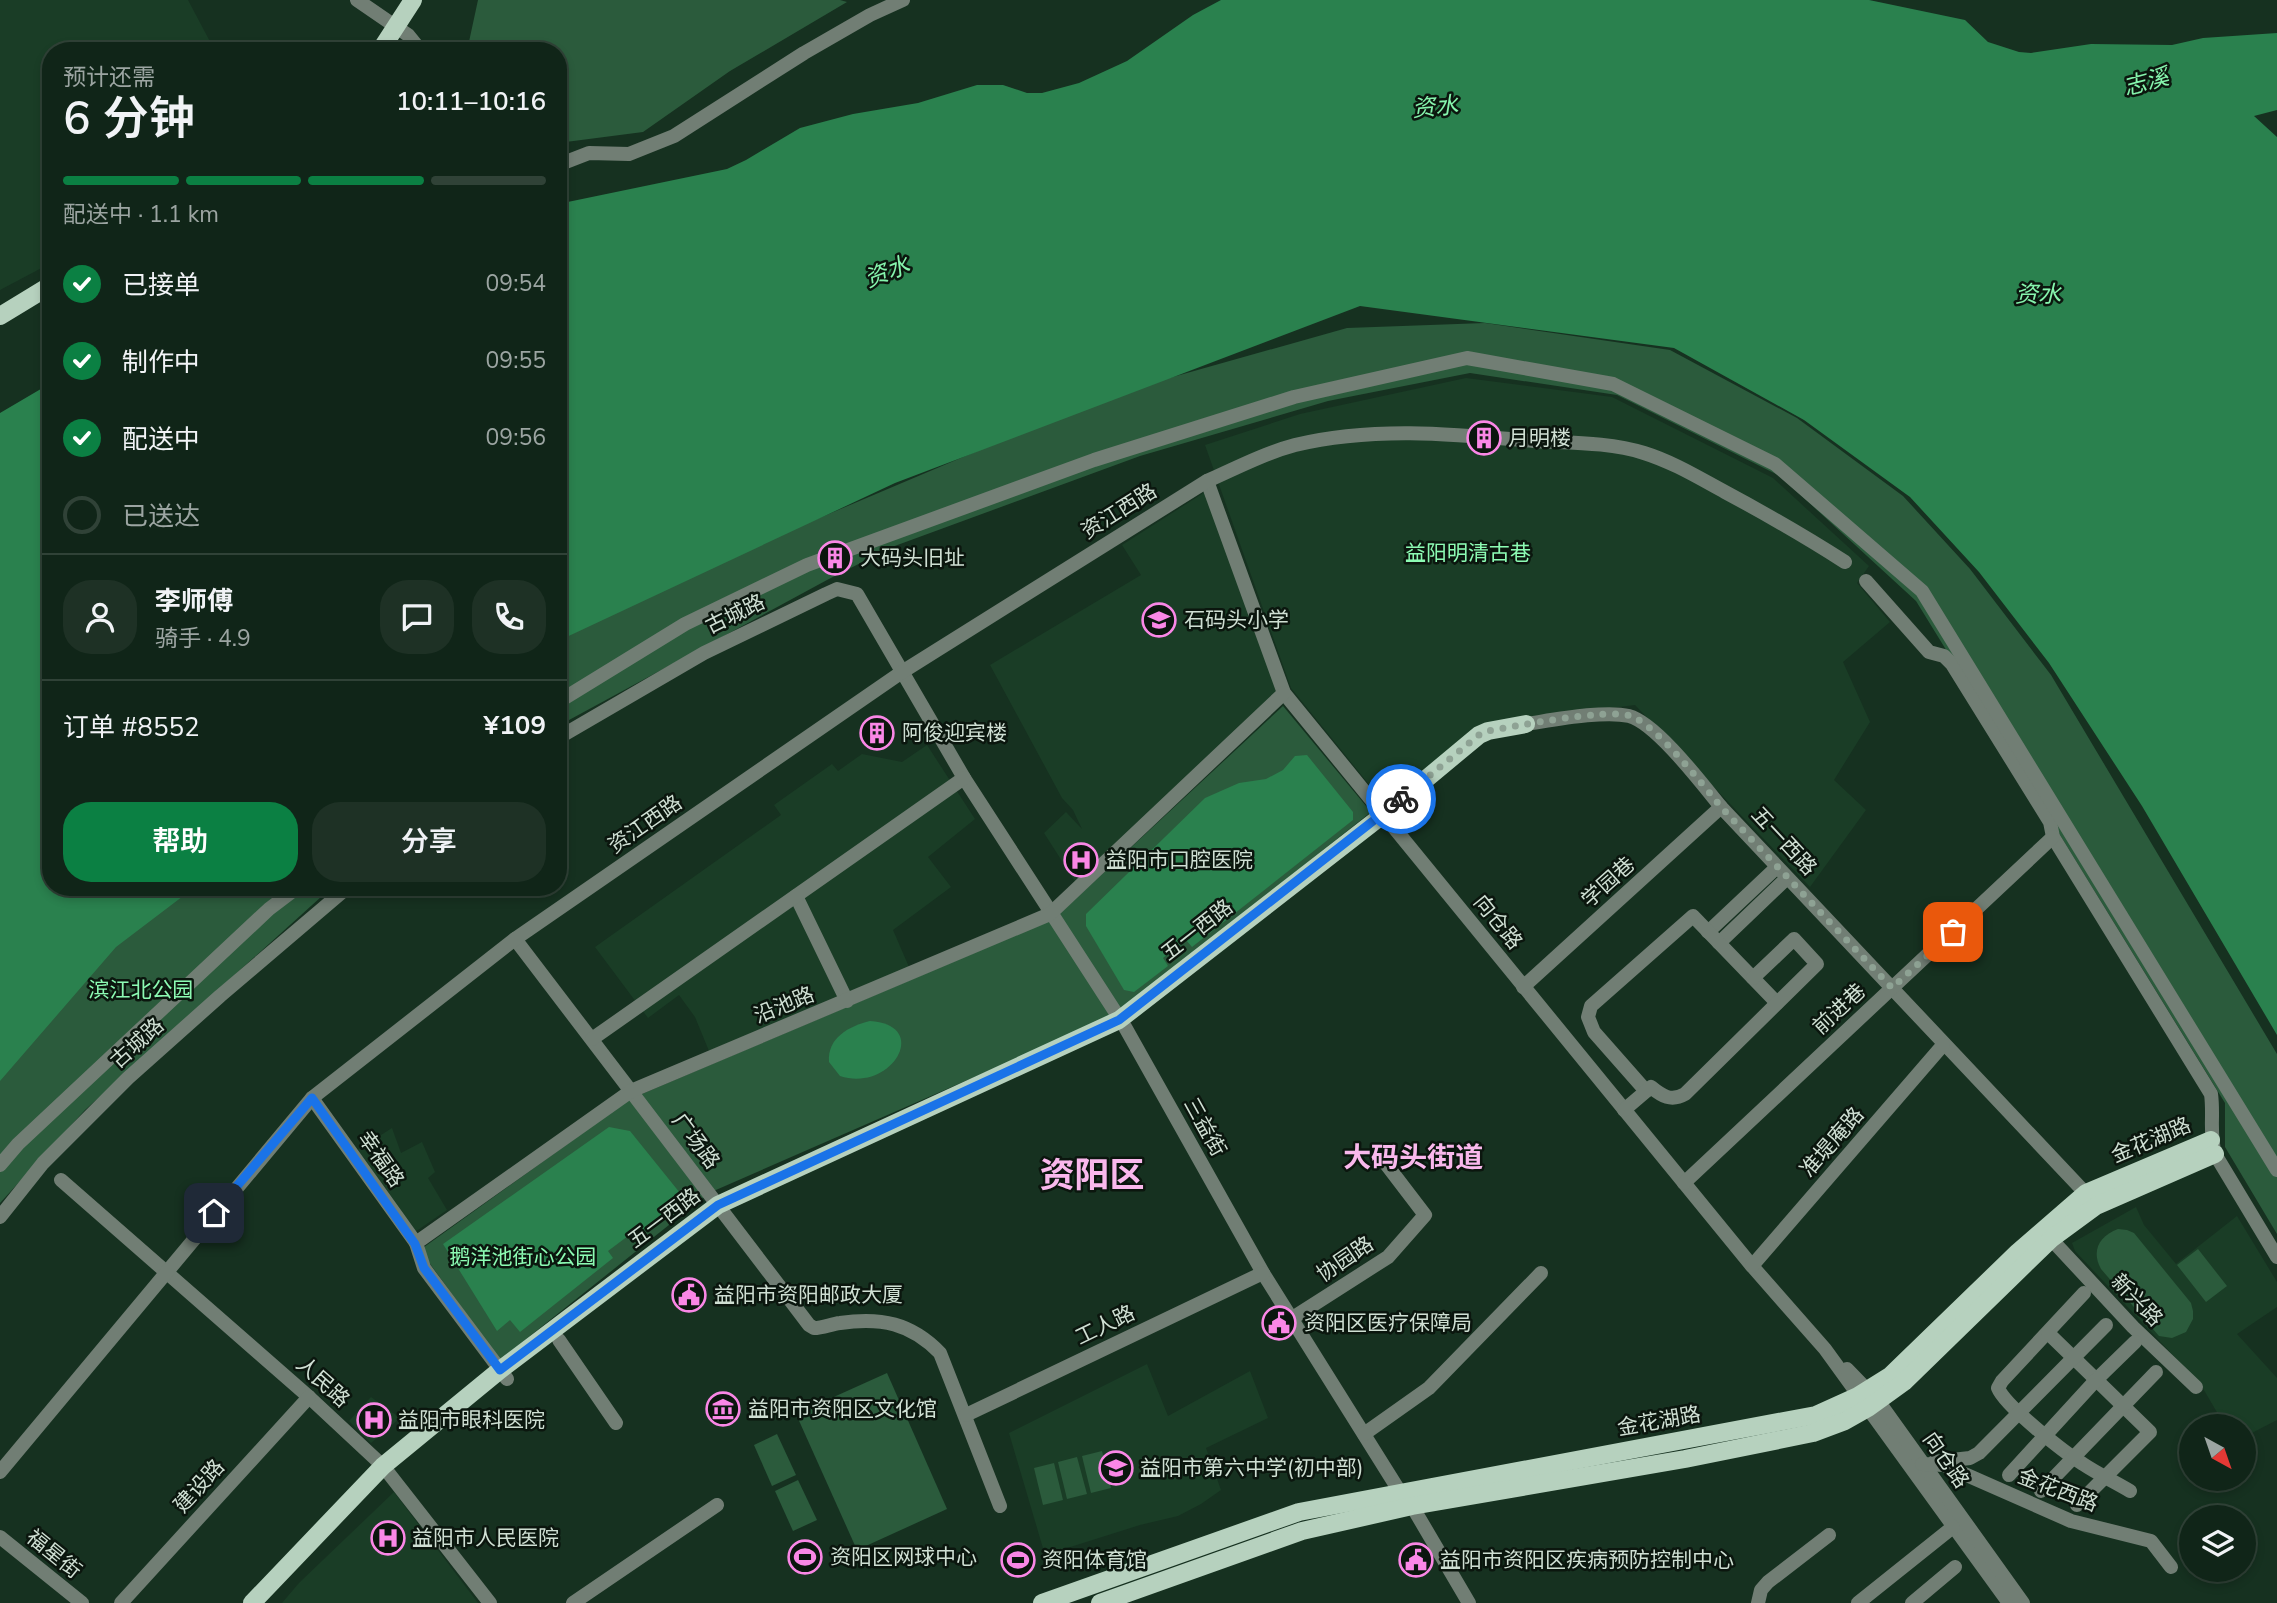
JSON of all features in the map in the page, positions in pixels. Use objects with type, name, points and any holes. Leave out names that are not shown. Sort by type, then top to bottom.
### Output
[{"type":"main road","points":[[386,42],[413,0]]},
{"type":"main road","points":[[0,316],[42,290]]},
{"type":"main road","name":"五一西路","points":[[252,1603],[387,1471],[503,1375],[722,1209],[1122,1024],[1386,818],[1479,735],[1526,724]]},
{"type":"main road","points":[[1042,1603],[1299,1512],[1685,1459],[1813,1433],[1845,1422],[2018,1251],[2091,1200],[2213,1147]]},
{"type":"main road","points":[[1869,1399],[1904,1382],[2091,1200]]},
{"type":"main road","points":[[503,1375],[559,1340],[722,1209]]},
{"type":"main road","points":[[267,1603],[387,1471]]},
{"type":"main road","points":[[1100,1603],[1302,1531],[1406,1499]]},
{"type":"street","points":[[357,0],[397,26],[414,42]]},
{"type":"street","points":[[567,162],[589,153],[629,154],[674,136],[804,52],[903,0]]},
{"type":"street","points":[[567,696],[685,624],[807,565],[1094,460],[1294,397],[1467,358],[1613,384],[1775,464],[1922,591],[2277,1170]]},
{"type":"street","name":"资江西路","points":[[0,1472],[312,1098],[515,939],[902,672],[1207,481],[1259,457],[1292,446],[1324,439],[1378,433],[1466,435],[1617,448],[1643,453],[1685,470],[1780,522],[1844,562]]},
{"type":"street","name":"向仓路","points":[[1207,481],[1284,693],[1752,1266],[1869,1399],[1922,1464],[2023,1603]]},
{"type":"street","points":[[1866,581],[1928,652],[1944,656],[1952,664],[2050,822],[2053,837],[2211,1094],[2213,1147],[2277,1257]]},
{"type":"street","name":"古城路","points":[[567,733],[704,653],[837,589],[857,594],[902,672]]},
{"type":"street","name":"三益街","points":[[902,672],[964,778],[1122,1024],[1263,1273],[1469,1603]]},
{"type":"street","name":"沿池路","points":[[415,1244],[631,1091],[1051,914],[1284,693]]},
{"type":"street","name":"五一西路","points":[[1526,724],[1611,715],[1631,716],[1661,740],[1943,1045],[2091,1200]]},
{"type":"street","points":[[592,1039],[964,778]]},
{"type":"street","name":"学园巷","points":[[1523,988],[1721,807]]},
{"type":"street","name":"前进巷","points":[[1684,1183],[2053,837]]},
{"type":"street","points":[[1708,932],[1782,872]]},
{"type":"street","points":[[1719,943],[1782,872]]},
{"type":"street","points":[[0,1165],[18,1144],[260,917],[287,896]]},
{"type":"street","name":"古城路","points":[[0,1217],[43,1163],[128,1078],[219,996],[337,896]]},
{"type":"street","points":[[796,897],[847,1001]]},
{"type":"street","points":[[1646,1091],[1594,1032],[1587,1017],[1591,1006],[1693,916],[1777,1003]]},
{"type":"street","name":"广场路","points":[[515,939],[814,1328],[855,1321],[892,1323],[910,1328],[926,1338],[940,1353],[1000,1506]]},
{"type":"street","points":[[1624,1110],[1651,1087],[1660,1095],[1671,1098],[1685,1094],[1817,964],[1794,939],[1753,978]]},
{"type":"street","name":"准堤庵路","points":[[1752,1266],[1943,1045]]},
{"type":"street","name":"幸福路","points":[[312,1098],[415,1244]]},
{"type":"street","name":"协园路","points":[[1292,1319],[1388,1257],[1425,1216],[1383,1160]]},
{"type":"street","name":"人民路","points":[[61,1180],[309,1397],[387,1471],[490,1603]]},
{"type":"street","name":"新兴路","points":[[2051,1240],[2133,1327],[2196,1387]]},
{"type":"street","points":[[415,1244],[424,1268],[503,1375]]},
{"type":"street","name":"工人路","points":[[966,1415],[1263,1273]]},
{"type":"street","points":[[1364,1434],[1429,1388],[1541,1273]]},
{"type":"street","points":[[2084,1293],[1998,1388],[2001,1395],[2019,1413],[2073,1457],[2130,1491]]},
{"type":"street","points":[[1922,1464],[1970,1458],[1979,1453],[2106,1325]]},
{"type":"street","points":[[2048,1333],[2150,1432],[2077,1505]]},
{"type":"street","points":[[559,1340],[616,1423]]},
{"type":"street","points":[[2009,1475],[2096,1380],[2135,1342]]},
{"type":"street","points":[[2041,1491],[2156,1371]]},
{"type":"street","name":"建设路","points":[[121,1603],[309,1397]]},
{"type":"street","name":"向仓路","points":[[1869,1399],[1954,1527],[2009,1603]]},
{"type":"street","name":"金花西路","points":[[1922,1464],[1944,1465],[2071,1521],[2151,1541],[2171,1567]]},
{"type":"street","points":[[573,1603],[718,1505]]},
{"type":"street","points":[[1858,1603],[1954,1527]]},
{"type":"street","points":[[1758,1603],[1761,1590],[1768,1582],[1829,1535]]},
{"type":"street","name":"福星街","points":[[0,1537],[82,1603]]},
{"type":"street","points":[[1912,1603],[1955,1567]]},
{"type":"shaded area","points":[[0,0],[188,0],[210,42],[42,42],[42,268],[0,290]]},
{"type":"shaded area","name":"益阳明清古巷","points":[[1466,378],[1612,397],[1773,478],[1869,566],[1857,583],[1890,622],[1843,662],[1870,722],[1834,780],[1866,810],[1810,887],[1635,705],[1480,725],[1396,793],[1376,793],[1291,688],[1205,445],[1300,414]]},
{"type":"shaded area","name":"石码头小学","points":[[1205,492],[1278,691],[1076,883],[1044,833],[1066,812],[1082,829],[1073,810],[1062,798],[990,665],[1141,575],[1122,545]]},
{"type":"shaded area","points":[[927,745],[975,819],[928,857],[951,887],[893,930],[909,967],[709,1051],[695,1017],[679,995],[648,1018],[595,947],[781,815],[774,805],[832,764],[838,771],[862,754],[902,762]]},
{"type":"shaded area","points":[[392,1128],[401,1153],[422,1142],[435,1172],[428,1178],[447,1210],[412,1234],[356,1151]]},
{"type":"shaded area","points":[[2136,1207],[2144,1225],[2176,1264],[2237,1216],[2277,1282],[2277,1307],[2237,1334],[2277,1378],[2277,1420],[2256,1431],[2256,1414],[2218,1414],[2201,1385],[2075,1251],[2072,1243]]},
{"type":"shaded area","name":"益阳市第六中学(初中部)","points":[[1147,1364],[1168,1416],[1250,1371],[1268,1418],[1206,1448],[1221,1490],[1201,1504],[1178,1516],[1045,1555],[1009,1433]]},
{"type":"shaded area","name":"益阳市眼科医院","points":[[371,1397],[400,1418],[371,1443],[349,1421]]},
{"type":"shaded area","name":"益阳市人民医院","points":[[394,1492],[478,1603],[282,1603],[299,1583]]},
{"type":"green space","points":[[478,0],[847,2],[730,71],[643,132],[567,142],[567,42],[469,42]]},
{"type":"green space","points":[[1485,323],[1670,350],[1797,418],[1903,496],[1970,569],[2051,675],[2277,1054],[2277,1234],[2225,1147],[2225,1103],[1916,601],[1780,476],[1617,395],[1470,373],[1328,401],[1140,456],[892,547],[567,721],[567,625],[1109,395],[1347,328]]},
{"type":"green space","name":"鹅洋池街心公园","points":[[1283,706],[1371,812],[1112,1017],[709,1193],[500,1360],[420,1250],[630,1099],[1054,919]]},
{"type":"green space","name":"滨江北公园","points":[[176,896],[322,896],[85,1110],[0,1203],[0,1066],[97,959]]},
{"type":"green space","points":[[2118,1229],[2134,1233],[2191,1303],[2193,1319],[2186,1332],[2172,1338],[2159,1336],[2101,1269],[2097,1256],[2099,1245],[2106,1236]]},
{"type":"green space","points":[[2198,1249],[2227,1286],[2206,1302],[2177,1265]]},
{"type":"green space","points":[[887,1373],[947,1509],[857,1550],[796,1414]]},
{"type":"green space","points":[[777,1434],[796,1475],[772,1486],[754,1445]]},
{"type":"green space","points":[[1102,1451],[1111,1488],[1091,1493],[1082,1456]]},
{"type":"green space","points":[[1077,1457],[1087,1494],[1067,1499],[1058,1462]]},
{"type":"green space","points":[[1054,1463],[1063,1500],[1043,1505],[1034,1468]]},
{"type":"green space","points":[[798,1480],[817,1520],[793,1531],[775,1491]]},
{"type":"water","name":"资水","points":[[1221,0],[1869,0],[1965,20],[1988,42],[2031,53],[2091,44],[2172,45],[2203,38],[2277,33],[2277,110],[2254,116],[2277,137],[2277,1035],[2142,806],[2049,663],[1979,572],[1910,497],[1804,420],[1674,348],[1360,306],[895,483],[567,637],[567,202],[727,169],[800,128],[853,114],[918,103],[977,85],[1003,85],[1027,93],[1042,93],[1079,83],[1127,61],[1193,15]]},
{"type":"water","points":[[42,388],[42,896],[183,896],[116,947],[0,1081],[0,413]]},
{"type":"water","points":[[1307,755],[1353,812],[1353,820],[1192,947],[1186,940],[1163,958],[1168,966],[1134,992],[1124,990],[1086,926],[1086,914],[1205,798],[1239,783],[1266,779],[1283,770],[1295,756]]},
{"type":"water","points":[[870,1021],[889,1025],[899,1034],[901,1045],[897,1056],[888,1067],[875,1075],[858,1079],[840,1076],[829,1062],[832,1046],[847,1030]]},
{"type":"water","points":[[609,1127],[630,1131],[680,1193],[679,1205],[636,1238],[632,1233],[608,1251],[613,1258],[520,1332],[510,1320],[497,1331],[443,1244]]},
{"type":"way so far","points":[[1401,799],[1479,735],[1488,731],[1554,720],[1631,716],[1661,740],[1696,775],[1721,807],[1892,988],[1953,932]]},
{"type":"place","name":"月明楼","points":[[1484,438]]},
{"type":"place","name":"大码头旧址","points":[[835,558]]},
{"type":"place","name":"石码头小学","points":[[1159,620]]},
{"type":"place","name":"阿俊迎宾楼","points":[[877,733]]},
{"type":"place","name":"益阳市口腔医院","points":[[1081,860]]},
{"type":"place","name":"益阳市资阳邮政大厦","points":[[689,1295]]},
{"type":"place","name":"资阳区医疗保障局","points":[[1279,1323]]},
{"type":"place","name":"益阳市资阳区文化馆","points":[[723,1409]]},
{"type":"place","name":"益阳市眼科医院","points":[[374,1420]]},
{"type":"place","name":"益阳市第六中学(初中部)","points":[[1116,1468]]},
{"type":"place","name":"益阳市人民医院","points":[[388,1538]]},
{"type":"place","name":"资阳区网球中心","points":[[805,1557]]},
{"type":"place","name":"资阳体育馆","points":[[1018,1560]]},
{"type":"place","name":"益阳市资阳区疾病预防控制中心","points":[[1416,1560]]},
{"type":"district","name":"大码头街道","points":[[1413,1158]]},
{"type":"district","name":"资阳区","points":[[1092,1175]]},
{"type":"route","points":[[214,1213],[312,1098],[415,1244],[424,1268],[500,1370],[718,1205],[1119,1020],[1401,799]]},
{"type":"water label","name":"志溪","points":[[2146,82]]}]
